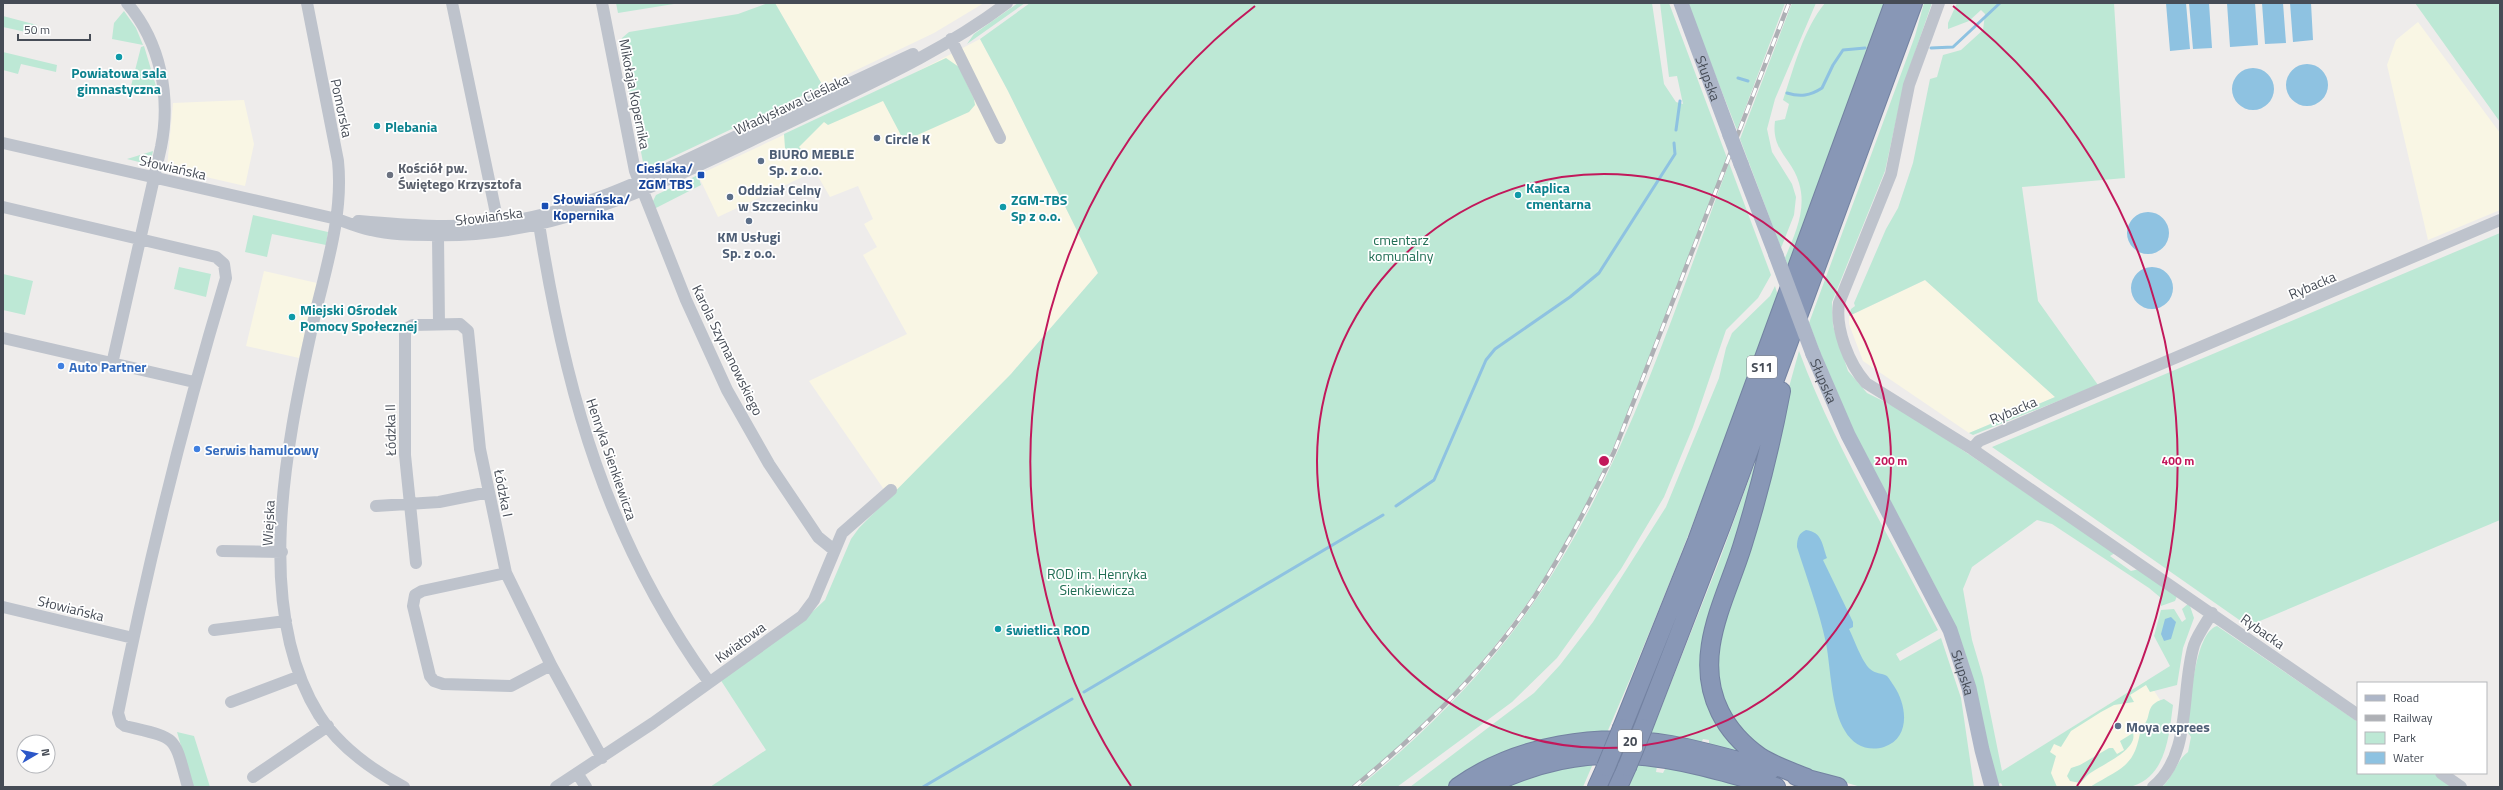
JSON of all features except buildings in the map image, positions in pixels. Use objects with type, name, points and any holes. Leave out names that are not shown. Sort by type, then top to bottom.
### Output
[{"type":"highway","name":"S11","points":[[1597,787],[1700,534],[1894,3]]},
{"type":"highway","name":"S11","points":[[1618,787],[1643,728],[1791,338],[1913,3]]},
{"type":"highway","points":[[1791,338],[1768,453],[1746,536],[1714,625],[1709,647],[1708,670],[1716,704],[1725,721],[1745,746],[1761,758],[1807,778]]},
{"type":"highway","name":"20","points":[[1458,787],[1489,769],[1533,752],[1581,742],[1621,740],[1671,745],[1838,787]]},
{"type":"highway","points":[[1485,787],[1519,771],[1547,762],[1592,755],[1629,754],[1662,757],[1690,763],[1776,787]]},
{"type":"main road","name":"Słupska","points":[[1681,3],[1740,164],[1813,354],[1848,435],[1950,630],[1970,688],[1982,750],[1992,787]]},
{"type":"main road","name":"Słupska","points":[[1982,750],[1984,787]]},
{"type":"street","points":[[112,364],[164,130],[164,90],[160,67],[150,40],[127,3]]},
{"type":"street","name":"Pomorska","points":[[307,3],[338,161],[340,188],[337,220]]},
{"type":"street","points":[[452,3],[498,223]]},
{"type":"street","name":"Mikołaja Kopernika","points":[[602,3],[640,186]]},
{"type":"street","name":"Władysława Cieślaka","points":[[640,186],[918,52],[951,39],[1007,3]]},
{"type":"street","points":[[1939,3],[1924,40],[1909,85],[1890,174],[1841,297],[1838,319],[1853,364],[1866,383],[1972,449]]},
{"type":"street","points":[[951,39],[1000,138]]},
{"type":"street","name":"Słowiańska","points":[[3,143],[337,220],[373,231],[438,236],[500,232],[539,224],[595,209],[640,186]]},
{"type":"street","name":"Słowiańska","points":[[337,220],[435,226],[498,223],[592,201],[640,186]]},
{"type":"street","name":"Karola Szymanowskiego","points":[[640,186],[702,337],[730,396],[782,485],[818,537],[834,550]]},
{"type":"street","points":[[3,207],[216,256],[226,270],[226,278],[194,382],[133,638],[119,718],[125,726],[165,736],[170,739],[177,749],[188,787]]},
{"type":"street","name":"Wiejska","points":[[337,220],[296,405],[285,493],[282,552],[286,621],[300,676],[310,698],[328,726],[366,763],[404,787]]},
{"type":"street","name":"Rybacka","points":[[2357,714],[1972,449],[1979,441],[2500,220]]},
{"type":"street","name":"Henryka Sienkiewicza","points":[[539,224],[563,352],[581,419],[602,484],[621,531],[650,590],[666,618],[709,682]]},
{"type":"street","points":[[438,236],[438,324]]},
{"type":"street","name":"Łódzka I","points":[[438,324],[460,324],[468,331],[477,427],[506,573],[551,665],[602,758]]},
{"type":"street","name":"Łódzka II","points":[[416,563],[409,505],[404,439],[405,333],[406,329],[413,325],[438,324]]},
{"type":"street","points":[[3,338],[194,382]]},
{"type":"street","name":"Kwiatowa","points":[[577,773],[602,758],[806,613],[814,600],[834,550],[844,531],[891,490]]},
{"type":"street","points":[[376,506],[409,505],[489,492]]},
{"type":"street","points":[[222,551],[282,552]]},
{"type":"street","points":[[506,573],[422,591],[413,598],[413,606],[429,673],[434,681],[443,684],[506,687],[515,685],[551,665]]},
{"type":"street","name":"Słowiańska","points":[[3,607],[133,638]]},
{"type":"street","points":[[2153,787],[2168,770],[2176,753],[2194,646],[2212,613]]},
{"type":"street","points":[[214,630],[286,621]]},
{"type":"street","points":[[231,702],[300,676]]},
{"type":"street","points":[[253,777],[328,726]]},
{"type":"street","points":[[556,787],[577,773],[586,787]]},
{"type":"street","points":[[2442,774],[2460,787]]},
{"type":"shaded area","points":[[775,3],[984,3],[934,33],[823,86]]},
{"type":"shaded area","points":[[2418,22],[2500,133],[2500,210],[2428,240],[2387,65],[2396,40]]},
{"type":"shaded area","points":[[980,39],[1008,91],[1098,273],[1011,374],[894,493],[885,491],[809,381],[907,334],[863,255],[877,247],[864,224],[873,219],[858,186],[830,197],[815,171],[718,217],[698,175],[897,82]]},
{"type":"shaded area","points":[[244,100],[254,144],[245,186],[167,168],[173,103]]},
{"type":"shaded area","points":[[264,271],[317,283],[299,358],[246,346]]},
{"type":"shaded area","points":[[1925,280],[2055,397],[1969,433],[1863,361],[1849,324],[1849,316]]},
{"type":"shaded area","name":"Moya exprees","points":[[2147,680],[2164,706],[2158,746],[2093,787],[2022,787],[2002,772]]},
{"type":"green space","points":[[616,3],[680,3],[618,13]]},
{"type":"green space","points":[[768,3],[775,3],[823,86],[649,168],[643,162],[620,47],[622,38],[629,32],[738,14]]},
{"type":"green space","points":[[1018,3],[1025,3],[967,44],[974,34]]},
{"type":"green space","points":[[1030,3],[1652,3],[1664,84],[1676,102],[1683,104],[1677,76],[1669,77],[1660,3],[1669,3],[1727,158],[1641,382],[1618,438],[1564,545],[1533,595],[1514,622],[1472,673],[1449,698],[1402,744],[1351,787],[710,787],[766,750],[720,679],[810,614],[825,600],[851,539],[859,528],[1011,374],[1098,273],[1008,91],[980,39]]},
{"type":"green space","points":[[1687,3],[1785,3],[1737,130]]},
{"type":"green space","points":[[1792,3],[1816,3],[1775,99],[1767,129],[1772,152],[1792,184],[1796,197],[1794,215],[1781,248],[1740,139]]},
{"type":"green space","points":[[1825,3],[1885,3],[1788,266],[1785,258],[1799,221],[1802,202],[1796,174],[1776,140],[1775,121],[1785,119],[1789,104],[1783,100],[1795,62],[1811,25]]},
{"type":"green space","points":[[1924,3],[1932,3],[1904,84],[1885,171],[1832,302],[1833,326],[1848,371],[1867,393],[1909,414],[2115,553],[2110,556],[2131,571],[2139,569],[2177,596],[2175,601],[2161,606],[2161,598],[2149,588],[2052,524],[2037,520],[1972,567],[1963,589],[1972,640],[1983,677],[2002,771],[2170,666],[2154,636],[2161,610],[2174,609],[2182,622],[2186,619],[2182,609],[2189,603],[2194,618],[2183,648],[2177,685],[2150,692],[2146,685],[2130,695],[2134,702],[2114,705],[2071,731],[2061,747],[2054,744],[2050,752],[2056,756],[2051,773],[2057,787],[2003,787],[2001,783],[1996,785],[1975,686],[1962,644],[1934,584],[1842,409],[1809,323],[1915,36]]},
{"type":"green space","points":[[1957,3],[2114,3],[2125,178],[2022,187],[2038,301],[2098,385],[1973,435],[1969,433],[2055,397],[1925,280],[1849,316],[1851,309],[1855,306],[1854,303],[1886,229],[1898,208],[1913,163],[1930,79],[1937,77],[1943,55],[1961,50],[1983,30],[1985,14],[1981,10],[1969,21],[1948,29],[1948,23]]},
{"type":"green space","points":[[2415,3],[2500,3],[2500,122]]},
{"type":"green space","points":[[124,11],[136,28],[143,45],[112,39],[114,23]]},
{"type":"green space","points":[[3,16],[37,25],[35,34],[3,27]]},
{"type":"green space","points":[[144,46],[156,86],[130,90],[141,47]]},
{"type":"green space","points":[[3,52],[57,65],[56,72],[21,64],[18,74],[3,70]]},
{"type":"green space","points":[[946,58],[959,67],[974,99],[975,105],[969,112],[904,141],[883,101],[828,125],[824,122],[799,147],[802,150],[791,155],[785,148],[784,134]]},
{"type":"green space","points":[[153,151],[151,160],[147,164],[127,159]]},
{"type":"green space","points":[[1729,163],[1771,275],[1758,298],[1726,330],[1693,427],[1664,497],[1621,569],[1557,658],[1512,702],[1397,787],[1359,787],[1419,735],[1474,679],[1508,638],[1546,585],[1579,528],[1609,470],[1636,410],[1661,348]]},
{"type":"green space","points":[[698,175],[701,185],[654,209],[653,201],[656,195]]},
{"type":"green space","points":[[253,215],[328,232],[326,245],[272,234],[267,257],[245,252]]},
{"type":"green space","points":[[2500,233],[2500,520],[2248,626],[1992,447]]},
{"type":"green space","points":[[179,267],[211,274],[206,297],[174,289]]},
{"type":"green space","points":[[3,274],[33,281],[25,315],[3,310]]},
{"type":"green space","points":[[1775,286],[1778,296],[1716,462],[1674,572],[1606,735],[1450,787],[1410,787],[1534,693],[1560,665],[1593,622],[1666,507],[1719,378],[1726,348],[1732,333],[1770,296]]},
{"type":"green space","points":[[1799,351],[1813,387],[1846,458],[1938,630],[1896,654],[1900,661],[1941,638],[1961,698],[1974,787],[1861,787],[1809,772],[1762,751],[1727,714],[1714,658]]},
{"type":"green space","points":[[1764,438],[1703,661],[1751,757],[1709,745],[1709,740],[1703,739],[1701,743],[1650,736],[1720,559]]},
{"type":"green space","points":[[2217,626],[2357,721],[2357,774],[2434,774],[2453,787],[2162,787],[2181,759],[2188,752],[2191,737],[2187,731],[2194,672],[2203,642],[2209,632]]},
{"type":"green space","points":[[2164,699],[2173,705],[2170,728],[2168,740],[2160,763],[2153,773],[2144,781],[2133,786],[2118,788],[2090,787],[2119,770],[2131,759],[2135,751],[2141,727],[2147,720],[2150,708],[2157,702]]},
{"type":"green space","points":[[177,732],[194,736],[210,787],[193,787]]},
{"type":"green space","points":[[2133,733],[2133,739],[2130,745],[2124,751],[2089,774],[2080,783],[2070,781],[2067,776],[2071,768],[2080,765],[2109,748],[2113,748],[2117,754],[2124,750],[2120,741]]},
{"type":"green space","points":[[1595,759],[1583,787],[1497,787]]},
{"type":"green space","points":[[1640,760],[1657,766],[1656,772],[1663,773],[1667,765],[1740,786],[1628,787]]},
{"type":"water","points":[[2166,3],[2186,3],[2190,49],[2170,51]]},
{"type":"water","points":[[2189,3],[2209,3],[2212,48],[2193,49]]},
{"type":"water","points":[[2227,3],[2255,3],[2258,45],[2230,47]]},
{"type":"water","points":[[2262,3],[2283,3],[2286,43],[2265,44]]},
{"type":"water","points":[[2290,3],[2311,3],[2313,40],[2293,42]]},
{"type":"water","points":[[2303,64],[2311,64],[2319,67],[2325,73],[2328,85],[2325,97],[2319,103],[2311,106],[2303,106],[2295,103],[2289,97],[2286,89],[2286,81],[2289,73],[2295,67]]},
{"type":"water","points":[[2249,68],[2257,68],[2265,71],[2271,77],[2274,89],[2271,101],[2265,107],[2257,110],[2249,110],[2241,107],[2235,101],[2232,93],[2232,85],[2235,77],[2241,71]]},
{"type":"water","points":[[2144,212],[2152,212],[2160,215],[2166,221],[2169,233],[2166,245],[2160,251],[2152,254],[2144,254],[2136,251],[2130,245],[2127,237],[2127,229],[2130,221],[2136,215]]},
{"type":"water","points":[[2148,267],[2156,267],[2164,270],[2170,276],[2173,288],[2170,300],[2164,306],[2156,309],[2148,309],[2140,306],[2134,300],[2131,292],[2131,284],[2134,276],[2140,270]]},
{"type":"water","points":[[1806,530],[1815,533],[1821,540],[1827,558],[1823,560],[1853,622],[1853,627],[1849,629],[1864,661],[1872,671],[1887,676],[1902,702],[1904,720],[1902,729],[1899,736],[1893,743],[1884,747],[1872,749],[1857,744],[1848,736],[1840,722],[1834,700],[1826,643],[1797,547],[1799,536]]},
{"type":"water","points":[[2171,617],[2176,622],[2171,639],[2164,641],[2161,634],[2165,619]]},
{"type":"waterway","points":[[1931,48],[1953,47],[2000,3]]},
{"type":"waterway","points":[[1787,93],[1805,95],[1818,91],[1822,88],[1833,65],[1843,50],[1865,48]]},
{"type":"waterway","points":[[1738,78],[1748,81]]},
{"type":"waterway","points":[[1676,130],[1680,101]]},
{"type":"waterway","points":[[1396,506],[1434,480],[1486,360],[1495,349],[1570,297],[1599,273],[1675,154],[1674,143]]},
{"type":"waterway","points":[[1084,692],[1383,515]]},
{"type":"waterway","points":[[923,787],[1072,699]]},
{"type":"railway","points":[[1354,787],[1404,744],[1452,698],[1496,649],[1535,596],[1567,543],[1614,452],[1789,3]]},
{"type":"place","name":"Powiatowa sala gimnastyczna","points":[[119,57]]},
{"type":"place","name":"Plebania","points":[[377,126]]},
{"type":"place","name":"Circle K","points":[[877,138]]},
{"type":"place","name":"BIURO MEBLE Sp. z o.o.","points":[[761,161]]},
{"type":"place","name":"Kościół pw. Świętego Krzysztofa","points":[[390,175]]},
{"type":"place","name":"Cieślaka/ ZGM TBS","points":[[701,175]]},
{"type":"place","name":"Kaplica cmentarna","points":[[1518,195]]},
{"type":"place","name":"Oddział Celny w Szczecinku","points":[[730,197]]},
{"type":"place","name":"Słowiańska/ Kopernika","points":[[545,206]]},
{"type":"place","name":"ZGM-TBS Sp z o.o.","points":[[1003,207]]},
{"type":"place","name":"KM Usługi Sp. z o.o.","points":[[749,221]]},
{"type":"place","name":"Miejski Ośrodek Pomocy Społecznej","points":[[292,317]]},
{"type":"place","name":"Auto Partner","points":[[61,366]]},
{"type":"place","name":"Serwis hamulcowy","points":[[197,449]]},
{"type":"place","name":"świetlica ROD","points":[[998,629]]},
{"type":"place","name":"Moya exprees","points":[[2118,726]]},
{"type":"park label","name":"cmentarz komunalny","points":[[1401,248]]},
{"type":"park label","name":"ROD im. Henryka Sienkiewicza","points":[[1097,582]]}]
